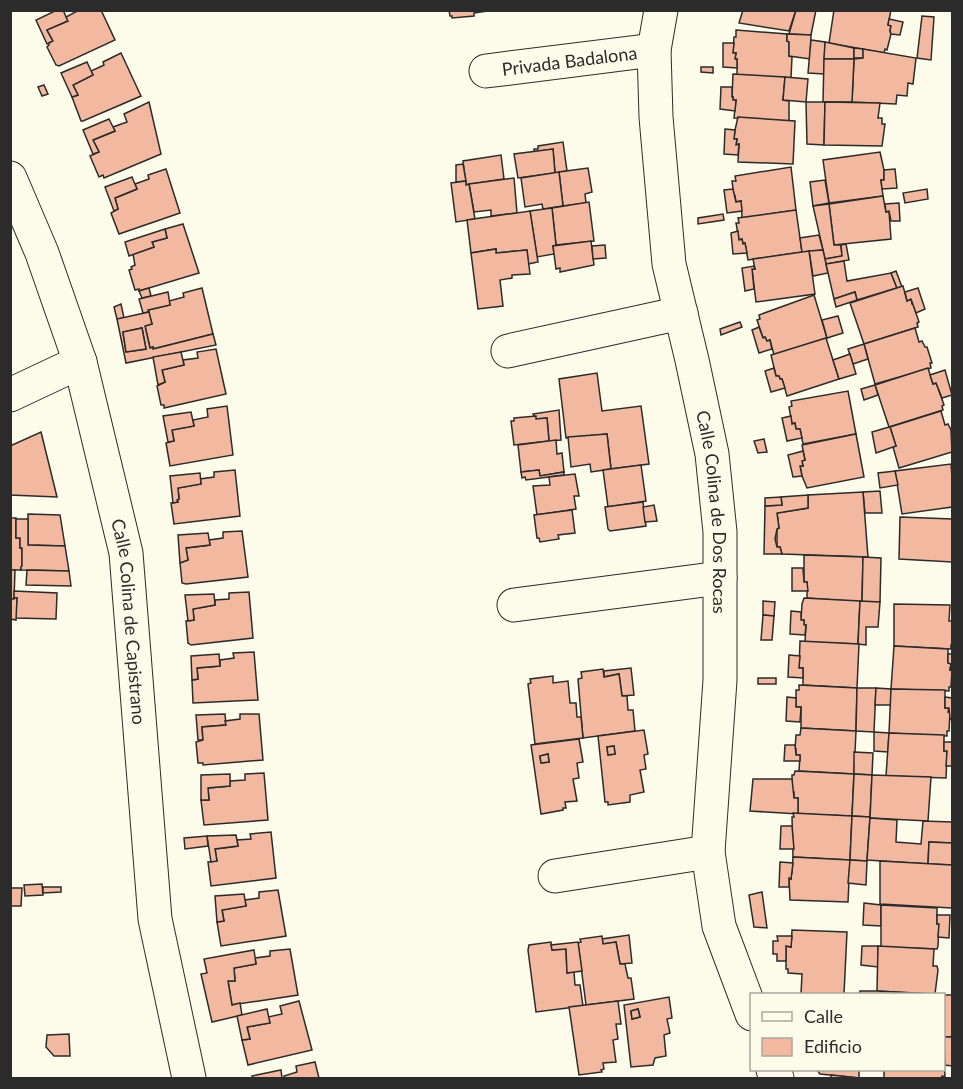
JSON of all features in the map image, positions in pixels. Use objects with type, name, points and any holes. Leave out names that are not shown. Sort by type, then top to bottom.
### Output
[{"type":"street","name":"Calle Colina de Dos Rocas","points":[[661,10],[654,50],[656,117],[669,264],[712,454],[720,532],[720,680],[708,852],[719,926],[750,1009]]},
{"type":"street","name":"Privada Badalona","points":[[486,71],[654,50]]},
{"type":"street","name":"Calle Colina de Capistrano","points":[[11,179],[42,253],[80,362],[126,553],[155,919],[189,1078]]},
{"type":"street","points":[[507,351],[681,313]]},
{"type":"street","points":[[10,395],[80,362]]},
{"type":"street","points":[[514,605],[720,578]]},
{"type":"street","points":[[555,876],[708,852]]},
{"type":"building","points":[[57,10],[63,10],[68,21],[47,30],[53,41],[47,44],[36,20]]},
{"type":"building","points":[[79,10],[101,10],[115,40],[59,66],[56,65],[47,47],[53,41],[47,30],[68,21],[66,17]]},
{"type":"building","points":[[449,10],[487,11],[474,13],[474,16],[452,18]]},
{"type":"building","points":[[743,10],[796,10],[789,31],[739,23]]},
{"type":"building","points":[[796,10],[816,10],[811,35],[789,34]]},
{"type":"building","points":[[834,10],[891,10],[888,25],[891,26],[891,34],[887,50],[885,49],[884,53],[829,43]]},
{"type":"building","points":[[922,16],[934,17],[931,60],[917,58]]},
{"type":"building","points":[[889,19],[903,22],[900,35],[891,34]]},
{"type":"building","points":[[736,30],[787,34],[789,56],[792,57],[791,78],[737,75],[736,53],[733,53]]},
{"type":"building","points":[[787,34],[811,35],[810,59],[789,56]]},
{"type":"building","points":[[811,40],[825,42],[824,74],[808,73]]},
{"type":"building","points":[[825,42],[854,48],[854,59],[824,59]]},
{"type":"building","points":[[723,43],[734,43],[733,53],[736,53],[737,68],[723,67]]},
{"type":"building","points":[[854,48],[863,49],[863,58],[854,58]]},
{"type":"building","points":[[863,49],[916,58],[913,84],[908,83],[907,96],[897,95],[896,104],[852,102],[854,59],[863,58]]},
{"type":"building","points":[[121,53],[141,96],[81,121],[72,97],[78,95],[73,85],[93,75],[91,71]]},
{"type":"building","points":[[824,59],[854,59],[852,102],[823,102]]},
{"type":"building","points":[[87,62],[93,75],[73,85],[78,95],[72,97],[61,73]]},
{"type":"building","points":[[701,67],[713,67],[713,73],[701,72]]},
{"type":"building","points":[[733,74],[785,77],[783,100],[789,101],[789,121],[734,118],[736,100],[732,97]]},
{"type":"building","points":[[785,77],[808,79],[806,102],[783,100]]},
{"type":"building","points":[[44,85],[48,94],[42,96],[38,87]]},
{"type":"building","points":[[721,87],[732,87],[732,97],[736,100],[735,111],[720,109]]},
{"type":"building","points":[[149,102],[161,154],[104,178],[103,175],[99,177],[90,156],[99,152],[93,140],[115,131],[113,127],[127,122],[124,114]]},
{"type":"building","points":[[806,102],[825,102],[824,145],[807,144]]},
{"type":"building","points":[[825,102],[880,103],[878,118],[882,118],[882,124],[885,124],[882,146],[824,145]]},
{"type":"building","points":[[738,117],[795,121],[793,164],[738,162],[739,144],[736,145],[737,139],[734,139]]},
{"type":"building","points":[[109,119],[115,131],[93,140],[99,152],[93,154],[83,130]]},
{"type":"building","points":[[725,129],[735,130],[734,139],[737,139],[736,145],[739,144],[738,155],[724,154]]},
{"type":"building","points":[[563,142],[567,171],[555,173],[553,149],[534,152],[534,149],[538,149],[538,146]]},
{"type":"building","points":[[553,149],[555,173],[518,178],[514,154]]},
{"type":"building","points":[[880,152],[884,170],[884,180],[881,180],[883,196],[829,203],[823,160]]},
{"type":"building","points":[[501,155],[504,179],[466,185],[463,161]]},
{"type":"building","points":[[463,164],[466,181],[456,182],[456,165]]},
{"type":"building","points":[[791,167],[796,210],[742,218],[741,201],[736,202],[734,197],[732,181],[736,181],[735,176]]},
{"type":"building","points":[[588,168],[592,192],[585,194],[586,203],[563,206],[559,172]]},
{"type":"building","points":[[166,169],[180,213],[119,234],[111,213],[118,209],[115,198],[137,189],[135,184],[149,179],[148,175]]},
{"type":"building","points":[[895,169],[897,188],[882,189],[881,180],[884,180],[884,170]]},
{"type":"building","points":[[559,172],[563,206],[543,209],[542,204],[525,207],[521,178]]},
{"type":"building","points":[[132,177],[137,189],[115,198],[118,209],[114,211],[105,187]]},
{"type":"building","points":[[514,178],[517,213],[491,216],[491,210],[474,212],[469,184]]},
{"type":"building","points":[[825,180],[829,203],[813,206],[810,182]]},
{"type":"building","points":[[466,181],[466,185],[469,184],[475,219],[456,222],[451,183]]},
{"type":"building","points":[[733,189],[736,202],[741,201],[742,211],[727,213],[724,190]]},
{"type":"building","points":[[927,189],[928,199],[905,203],[903,193]]},
{"type":"building","points":[[883,196],[886,212],[889,211],[891,239],[834,245],[829,204]]},
{"type":"building","points":[[589,202],[594,241],[556,245],[552,208]]},
{"type":"building","points":[[899,203],[900,221],[891,221],[885,204]]},
{"type":"building","points":[[829,204],[834,245],[841,245],[842,256],[825,259],[813,206]]},
{"type":"building","points":[[552,208],[556,245],[553,246],[554,254],[537,257],[530,211]]},
{"type":"building","points":[[796,210],[802,252],[748,260],[745,243],[743,244],[742,239],[739,240],[736,223],[739,223],[738,218]]},
{"type":"building","points":[[530,211],[538,262],[528,264],[527,250],[496,253],[496,249],[471,253],[467,220]]},
{"type":"building","points":[[723,214],[724,220],[698,224],[698,218]]},
{"type":"building","points":[[183,224],[199,273],[139,291],[139,289],[135,290],[129,270],[135,265],[133,254],[154,247],[152,242],[167,238],[165,229]]},
{"type":"building","points":[[165,229],[167,238],[152,242],[154,247],[129,256],[125,242]]},
{"type":"building","points":[[738,231],[739,240],[742,239],[743,244],[745,243],[747,253],[733,254],[731,233]]},
{"type":"building","points":[[819,235],[823,250],[802,252],[800,238]]},
{"type":"building","points":[[591,241],[594,265],[560,272],[560,268],[556,269],[553,246]]},
{"type":"building","points":[[846,244],[849,260],[826,264],[825,259],[842,256],[841,245]]},
{"type":"building","points":[[605,245],[606,258],[593,259],[592,246]]},
{"type":"building","points":[[496,249],[496,253],[527,250],[530,274],[512,275],[512,278],[500,280],[503,306],[478,309],[471,253]]},
{"type":"building","points":[[823,250],[828,273],[813,276],[809,251]]},
{"type":"building","points":[[809,251],[815,294],[756,302],[753,259]]},
{"type":"building","points":[[844,261],[847,281],[891,273],[897,288],[857,300],[855,292],[834,299],[826,264]]},
{"type":"building","points":[[754,266],[755,269],[752,269],[754,289],[745,291],[742,268]]},
{"type":"building","points":[[896,271],[902,287],[897,288],[891,273]]},
{"type":"building","points":[[903,286],[907,301],[911,299],[913,304],[919,322],[918,327],[864,344],[850,303]]},
{"type":"building","points":[[149,288],[151,296],[142,298],[139,291]]},
{"type":"building","points":[[202,288],[213,334],[150,348],[145,326],[152,324],[148,310],[170,305],[169,301],[184,297],[183,293]]},
{"type":"building","points":[[918,288],[925,309],[916,313],[911,299],[907,301],[905,292]]},
{"type":"building","points":[[168,292],[170,305],[143,313],[139,299]]},
{"type":"building","points":[[855,292],[857,300],[836,307],[834,299]]},
{"type":"building","points":[[814,295],[827,338],[774,355],[770,340],[763,338],[757,320],[760,319],[759,315]]},
{"type":"building","points":[[121,304],[124,318],[117,319],[114,307]]},
{"type":"building","points":[[149,312],[152,324],[145,326],[150,348],[153,347],[153,349],[213,334],[216,345],[126,363],[117,319]],"holes":[[[142,328],[146,349],[126,352],[123,332]]]},
{"type":"building","points":[[838,316],[843,333],[827,338],[822,320]]},
{"type":"building","points":[[740,322],[742,327],[721,335],[720,329]]},
{"type":"building","points":[[759,327],[763,338],[770,340],[772,349],[759,353],[752,330]]},
{"type":"building","points":[[142,328],[146,349],[126,352],[123,332]]},
{"type":"building","points":[[915,328],[919,342],[922,341],[927,347],[932,363],[930,363],[931,368],[875,384],[864,344]]},
{"type":"building","points":[[826,338],[839,379],[787,396],[782,379],[776,376],[771,355]]},
{"type":"building","points":[[864,344],[868,359],[853,364],[848,349]]},
{"type":"building","points":[[216,349],[226,394],[164,408],[164,405],[161,405],[157,386],[165,382],[162,370],[184,365],[183,360],[198,358],[197,352]]},
{"type":"building","points":[[181,352],[184,365],[162,370],[165,382],[158,385],[153,357]]},
{"type":"building","points":[[850,354],[856,374],[839,379],[833,360]]},
{"type":"building","points":[[774,368],[776,376],[782,379],[785,388],[771,392],[765,371]]},
{"type":"building","points":[[928,368],[933,384],[936,383],[938,388],[944,405],[943,410],[889,427],[875,385]]},
{"type":"building","points":[[945,370],[952,395],[942,398],[930,375]]},
{"type":"building","points":[[597,373],[602,411],[641,406],[649,464],[611,469],[607,434],[566,438],[559,379]]},
{"type":"building","points":[[875,385],[878,395],[864,400],[861,389]]},
{"type":"building","points":[[848,391],[856,434],[803,444],[800,429],[796,429],[795,423],[792,424],[789,407],[792,406],[791,401]]},
{"type":"building","points":[[227,406],[233,455],[170,466],[166,443],[174,441],[172,430],[194,426],[193,420],[208,417],[207,409]]},
{"type":"building","points":[[559,410],[561,440],[549,441],[547,418],[536,419],[533,414]]},
{"type":"building","points":[[941,411],[945,425],[948,424],[951,430],[952,452],[899,468],[890,427]]},
{"type":"building","points":[[191,412],[194,426],[172,430],[174,441],[168,442],[163,416]]},
{"type":"building","points":[[536,416],[536,419],[547,418],[549,441],[514,445],[511,421],[514,421],[514,418]]},
{"type":"building","points":[[791,416],[792,424],[795,423],[796,429],[800,429],[802,438],[787,441],[782,418]]},
{"type":"building","points":[[890,427],[896,446],[876,453],[872,432]]},
{"type":"building","points":[[41,432],[57,497],[10,495],[10,446]]},
{"type":"building","points":[[607,434],[611,469],[591,472],[590,464],[571,467],[568,437]]},
{"type":"building","points":[[856,434],[864,477],[807,488],[800,466],[803,466],[802,461],[805,460],[802,445]]},
{"type":"building","points":[[764,439],[767,452],[758,453],[754,441]]},
{"type":"building","points":[[556,440],[557,454],[562,453],[564,472],[540,476],[539,470],[521,472],[518,445]]},
{"type":"building","points":[[803,451],[805,460],[802,461],[803,466],[800,466],[802,476],[793,477],[788,455]]},
{"type":"building","points":[[951,464],[952,507],[902,514],[895,471]]},
{"type":"building","points":[[641,465],[646,501],[608,507],[603,470]]},
{"type":"building","points":[[235,470],[240,516],[174,524],[171,503],[178,502],[178,488],[201,484],[200,479],[214,477],[214,472]]},
{"type":"building","points":[[539,470],[540,476],[564,472],[564,475],[526,480],[525,477],[522,478],[521,472]]},
{"type":"building","points":[[895,471],[898,485],[880,488],[878,473]]},
{"type":"building","points":[[200,473],[201,484],[178,488],[178,502],[173,503],[170,476]]},
{"type":"building","points":[[575,474],[579,496],[574,496],[576,509],[537,515],[533,486],[550,485],[549,477]]},
{"type":"building","points":[[880,491],[882,513],[865,513],[863,492]]},
{"type":"building","points":[[863,492],[868,557],[782,554],[780,547],[777,547],[777,529],[779,528],[777,513],[808,508],[808,495]]},
{"type":"building","points":[[808,495],[808,508],[777,513],[779,528],[775,539],[782,554],[764,554],[765,506],[782,505],[781,497]]},
{"type":"building","points":[[781,497],[782,505],[765,506],[765,498]]},
{"type":"building","points":[[643,502],[646,526],[610,531],[608,529],[605,507]]},
{"type":"building","points":[[654,505],[657,521],[645,522],[643,507]]},
{"type":"building","points":[[572,510],[575,533],[558,535],[559,539],[540,542],[537,538],[534,515]]},
{"type":"building","points":[[28,514],[60,515],[65,546],[28,545]]},
{"type":"building","points":[[900,517],[952,519],[952,562],[899,559]]},
{"type":"building","points":[[10,518],[16,518],[16,538],[20,538],[20,548],[22,548],[21,570],[10,570]]},
{"type":"building","points":[[16,519],[28,519],[28,545],[65,546],[69,571],[21,570],[22,548],[20,548],[20,538],[16,538]]},
{"type":"building","points":[[242,531],[248,577],[182,583],[180,563],[188,560],[186,548],[210,545],[209,540],[223,538],[223,532]]},
{"type":"building","points":[[208,533],[210,545],[186,548],[188,560],[180,563],[178,535]]},
{"type":"building","points":[[804,555],[863,557],[862,602],[807,598],[807,582],[804,582]]},
{"type":"building","points":[[863,557],[881,558],[880,602],[862,602]]},
{"type":"building","points":[[792,568],[803,568],[804,582],[807,582],[808,591],[792,591]]},
{"type":"building","points":[[10,570],[15,570],[14,599],[10,599]]},
{"type":"building","points":[[27,570],[69,571],[71,586],[26,585]]},
{"type":"building","points":[[14,591],[57,593],[56,619],[15,618],[17,598],[14,598]]},
{"type":"building","points":[[249,592],[253,638],[191,645],[188,643],[186,621],[194,620],[193,609],[215,605],[215,600],[229,599],[229,593]]},
{"type":"building","points":[[214,594],[215,605],[193,609],[194,620],[188,621],[185,595]]},
{"type":"building","points":[[17,598],[16,620],[11,619],[10,616],[10,599]]},
{"type":"building","points":[[804,598],[860,601],[858,644],[805,642],[806,625],[804,625],[804,620],[801,620]]},
{"type":"building","points":[[763,601],[775,602],[774,616],[763,615]]},
{"type":"building","points":[[860,601],[880,602],[878,627],[866,627],[866,645],[858,644]]},
{"type":"building","points":[[894,604],[950,605],[951,649],[894,646]]},
{"type":"building","points":[[791,611],[801,612],[801,620],[804,620],[804,625],[806,625],[805,635],[790,634]]},
{"type":"building","points":[[763,615],[774,616],[772,640],[761,640]]},
{"type":"building","points":[[800,641],[859,644],[857,688],[803,685],[803,668],[799,668]]},
{"type":"building","points":[[894,646],[948,649],[948,663],[951,664],[950,670],[952,670],[949,691],[891,689]]},
{"type":"building","points":[[254,652],[258,700],[193,703],[192,680],[198,679],[197,668],[220,666],[220,660],[234,658],[233,653]]},
{"type":"building","points":[[219,654],[220,666],[197,668],[198,679],[192,680],[191,656]]},
{"type":"building","points":[[948,654],[952,654],[952,670],[950,670],[951,664],[948,663]]},
{"type":"building","points":[[789,655],[800,656],[799,668],[803,668],[803,678],[788,677]]},
{"type":"building","points":[[631,668],[634,695],[622,696],[619,674],[604,677],[604,671]]},
{"type":"building","points":[[603,669],[604,677],[619,674],[622,696],[627,696],[628,710],[633,710],[635,731],[583,738],[578,679],[582,678],[581,672]]},
{"type":"building","points":[[553,676],[553,683],[568,681],[570,703],[576,703],[577,717],[581,717],[583,738],[535,744],[528,684],[531,683],[530,679]]},
{"type":"building","points":[[758,678],[776,678],[776,684],[758,684]]},
{"type":"building","points":[[799,685],[857,688],[856,731],[801,728],[801,707],[796,707],[796,690],[799,690]]},
{"type":"building","points":[[857,688],[876,688],[874,732],[856,731]]},
{"type":"building","points":[[876,688],[891,689],[891,705],[875,705]]},
{"type":"building","points":[[891,689],[945,690],[945,708],[949,708],[948,712],[950,712],[947,736],[889,733]]},
{"type":"building","points":[[787,697],[796,698],[796,707],[801,707],[800,722],[786,721]]},
{"type":"building","points":[[945,697],[952,698],[952,720],[949,708],[945,708]]},
{"type":"building","points":[[225,714],[226,725],[202,727],[203,740],[198,740],[196,715]]},
{"type":"building","points":[[240,714],[259,714],[263,760],[203,765],[203,763],[198,763],[196,742],[203,740],[202,727],[226,725],[225,721],[240,719]]},
{"type":"building","points":[[801,728],[856,731],[854,774],[799,771],[800,755],[796,755],[795,749],[796,735],[800,735]]},
{"type":"building","points":[[644,730],[648,754],[644,755],[646,769],[640,770],[644,792],[630,795],[630,802],[608,805],[608,802],[605,802],[598,736]],"holes":[[[614,746],[615,754],[608,755],[607,747]]]},
{"type":"building","points":[[874,732],[889,733],[888,752],[874,751]]},
{"type":"building","points":[[889,733],[944,735],[944,751],[947,751],[946,778],[886,776]]},
{"type":"building","points":[[579,739],[583,762],[577,763],[579,778],[573,779],[577,801],[565,802],[566,808],[563,810],[541,814],[531,745]],"holes":[[[548,754],[549,762],[541,763],[540,756]]]},
{"type":"building","points":[[944,742],[952,742],[952,766],[946,766],[947,751],[944,751]]},
{"type":"building","points":[[785,745],[795,745],[796,755],[800,755],[800,761],[784,761]]},
{"type":"building","points":[[614,746],[615,754],[608,755],[607,747]]},
{"type":"building","points":[[854,752],[873,753],[872,775],[854,774]]},
{"type":"building","points":[[548,754],[549,762],[541,763],[540,756]]},
{"type":"building","points":[[795,771],[854,774],[852,816],[798,814],[798,798],[794,798],[794,792],[792,792],[792,775]]},
{"type":"building","points":[[264,773],[268,820],[204,825],[201,800],[209,800],[208,788],[230,786],[230,781],[245,780],[245,774]]},
{"type":"building","points":[[230,774],[230,786],[208,788],[209,800],[201,800],[201,775]]},
{"type":"building","points":[[854,774],[872,775],[870,817],[852,816]]},
{"type":"building","points":[[872,775],[931,777],[928,821],[870,818]]},
{"type":"building","points":[[753,779],[792,779],[794,798],[798,798],[798,814],[750,811]]},
{"type":"building","points":[[793,813],[852,816],[850,860],[793,857]]},
{"type":"building","points":[[852,816],[870,817],[867,861],[850,860]]},
{"type":"building","points":[[870,818],[897,820],[896,842],[921,844],[923,821],[952,822],[952,843],[929,842],[928,864],[867,860]]},
{"type":"building","points":[[781,826],[792,826],[794,849],[780,849]]},
{"type":"building","points":[[271,832],[276,878],[211,886],[208,862],[217,861],[215,849],[238,846],[237,840],[251,839],[250,834]]},
{"type":"building","points":[[236,835],[238,846],[215,849],[217,861],[211,862],[207,836]]},
{"type":"building","points":[[207,836],[208,846],[185,849],[184,838]]},
{"type":"building","points":[[929,842],[952,843],[952,865],[928,864]]},
{"type":"building","points":[[793,857],[850,860],[848,902],[790,900],[789,878],[791,879]]},
{"type":"building","points":[[850,860],[867,861],[866,885],[848,883]]},
{"type":"building","points":[[880,861],[952,865],[952,908],[880,904]]},
{"type":"building","points":[[780,862],[793,863],[789,887],[779,887]]},
{"type":"building","points":[[42,884],[43,895],[25,896],[24,885]]},
{"type":"building","points":[[43,887],[61,887],[61,892],[43,893]]},
{"type":"building","points":[[10,888],[22,888],[21,906],[10,906]]},
{"type":"building","points":[[278,890],[286,936],[221,946],[217,922],[224,921],[222,910],[246,906],[245,900],[259,898],[259,892]]},
{"type":"building","points":[[762,892],[767,928],[754,927],[749,895]]},
{"type":"building","points":[[244,894],[246,906],[222,910],[224,921],[217,922],[215,896]]},
{"type":"building","points":[[864,903],[881,905],[881,926],[863,925]]},
{"type":"building","points":[[881,905],[937,908],[937,924],[939,924],[937,949],[881,947]]},
{"type":"building","points":[[937,915],[950,915],[949,938],[938,937]]},
{"type":"building","points":[[792,930],[847,932],[844,993],[801,993],[802,974],[788,973],[786,969],[786,946],[791,947]]},
{"type":"building","points":[[629,935],[632,963],[620,964],[616,942],[603,944],[602,939]]},
{"type":"building","points":[[602,936],[603,944],[616,942],[620,964],[625,964],[628,978],[631,978],[634,999],[586,1005],[578,943],[581,942],[580,939]]},
{"type":"building","points":[[777,936],[792,936],[791,947],[786,946],[786,961],[777,961],[777,954],[773,954],[773,941],[778,941]]},
{"type":"building","points":[[551,942],[552,950],[566,949],[567,973],[574,972],[575,985],[580,985],[583,1006],[536,1012],[529,945]]},
{"type":"building","points":[[578,942],[582,971],[567,973],[566,949],[552,950],[551,945]]},
{"type":"building","points":[[862,946],[878,946],[878,967],[861,965]]},
{"type":"building","points":[[878,946],[934,949],[933,966],[937,966],[938,970],[935,993],[877,991]]},
{"type":"building","points":[[290,949],[298,995],[232,1005],[228,981],[235,981],[234,968],[256,964],[255,958],[270,956],[270,951]]},
{"type":"building","points":[[254,950],[256,964],[234,968],[235,981],[228,981],[232,1005],[240,1003],[242,1015],[212,1022],[201,974],[207,973],[204,959]]},
{"type":"building","points":[[860,991],[910,993],[860,993]]},
{"type":"building","points":[[945,995],[952,995],[952,1037],[945,1037]]},
{"type":"building","points":[[669,997],[672,1018],[667,1019],[670,1033],[664,1035],[666,1056],[655,1058],[653,1065],[631,1067],[624,1005]],"holes":[[[638,1009],[640,1017],[632,1019],[631,1011]]]},
{"type":"building","points":[[299,1001],[312,1050],[248,1065],[242,1040],[250,1039],[247,1027],[270,1023],[268,1017],[282,1014],[280,1006]]},
{"type":"building","points":[[618,1001],[621,1024],[616,1024],[618,1039],[613,1040],[616,1062],[603,1063],[602,1072],[579,1075],[569,1007]]},
{"type":"building","points":[[267,1009],[270,1023],[247,1027],[250,1039],[242,1040],[237,1016]]},
{"type":"building","points":[[638,1009],[640,1017],[632,1019],[631,1011]]},
{"type":"building","points":[[69,1034],[70,1056],[54,1056],[46,1047],[47,1035]]},
{"type":"building","points":[[945,1037],[952,1037],[952,1066],[945,1065]]},
{"type":"building","points":[[315,1062],[319,1078],[284,1078],[284,1076],[297,1072],[296,1066]]},
{"type":"building","points":[[281,1070],[282,1078],[253,1078],[252,1076]]},
{"type":"building","points":[[818,1071],[859,1071],[859,1078],[820,1074]]},
{"type":"building","points":[[884,1071],[945,1071],[945,1077],[942,1076],[942,1078],[884,1078]]},
{"type":"building","points":[[831,1075],[859,1078],[831,1078]]}]
